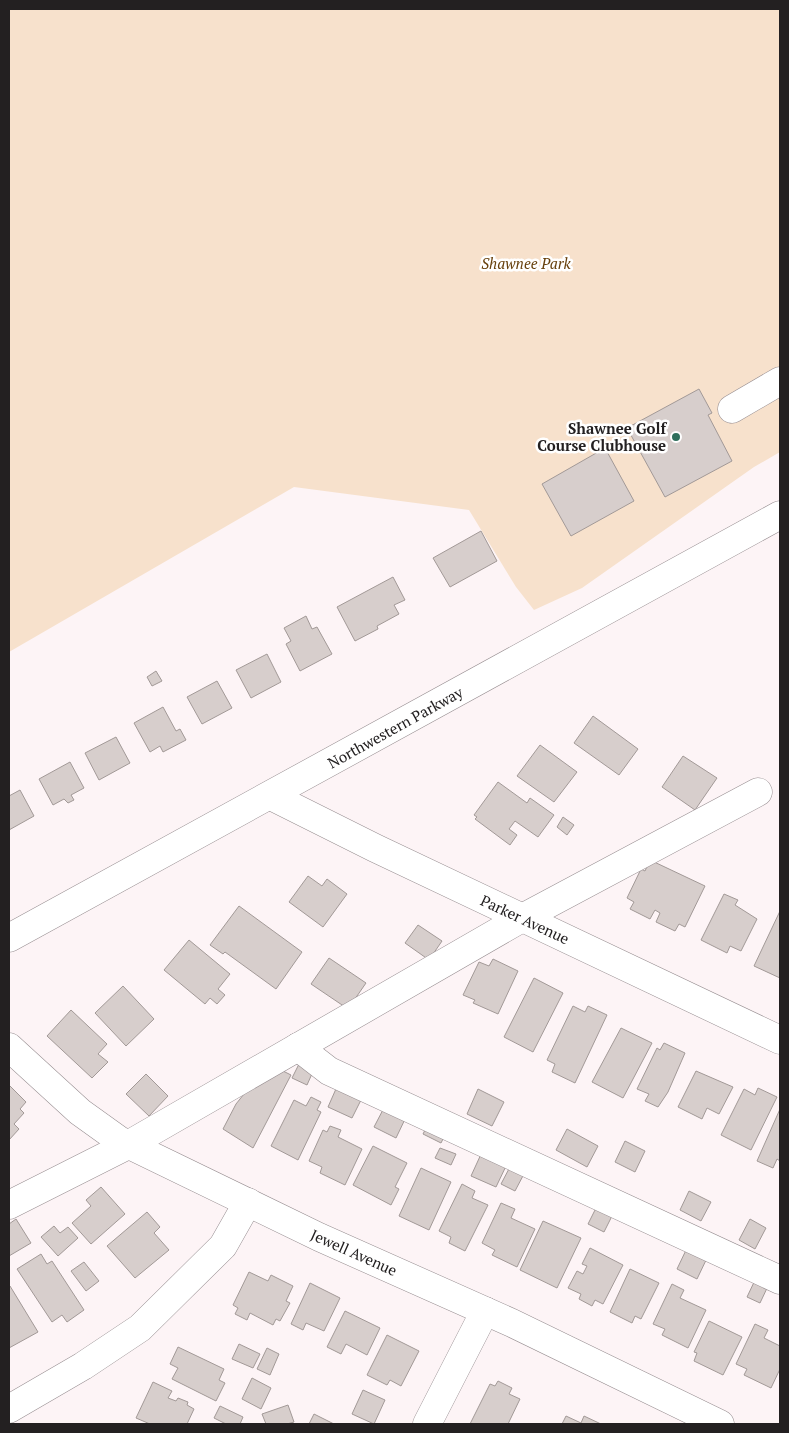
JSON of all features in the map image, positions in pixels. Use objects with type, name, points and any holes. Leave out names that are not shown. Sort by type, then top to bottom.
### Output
[{"type":"street","points":[[732,408],[780,381]]},
{"type":"street","name":"Northwestern Parkway","points":[[9,938],[271,796],[780,515]]},
{"type":"street","points":[[9,1205],[128,1145],[522,918],[758,792]]},
{"type":"street","name":"Parker Avenue","points":[[271,796],[375,848],[780,1040]]},
{"type":"street","name":"Jewell Avenue","points":[[9,1047],[80,1112],[128,1145],[484,1311],[720,1424]]},
{"type":"street","points":[[298,1047],[329,1071],[780,1280]]},
{"type":"street","points":[[12,1414],[140,1328],[222,1246],[248,1202]]},
{"type":"street","points":[[427,1424],[484,1311]]},
{"type":"green space","name":"Shawnee Park","points":[[9,9],[780,9],[780,452],[754,467],[582,588],[534,610],[516,587],[469,510],[294,487],[9,652]]},
{"type":"building","name":"Shawnee Golf Course Clubhouse","points":[[699,389],[712,413],[708,415],[732,461],[665,497],[627,428]]},
{"type":"building","points":[[605,448],[634,501],[571,536],[542,484]]},
{"type":"building","points":[[481,531],[497,561],[450,587],[433,558]]},
{"type":"building","points":[[393,577],[405,600],[394,605],[399,614],[377,626],[378,629],[355,641],[337,607]]},
{"type":"building","points":[[306,616],[312,629],[317,627],[332,654],[300,671],[286,644],[291,641],[284,628]]},
{"type":"building","points":[[267,654],[281,682],[251,698],[236,670]]},
{"type":"building","points":[[156,671],[162,681],[152,686],[147,677]]},
{"type":"building","points":[[217,681],[232,708],[202,724],[187,697]]},
{"type":"building","points":[[163,707],[176,731],[180,729],[186,740],[163,752],[160,746],[150,752],[134,723]]},
{"type":"building","points":[[593,716],[638,749],[619,775],[574,743]]},
{"type":"building","points":[[116,737],[130,763],[99,780],[85,753]]},
{"type":"building","points":[[540,745],[577,772],[554,802],[517,776]]},
{"type":"building","points":[[683,756],[717,778],[695,810],[662,787]]},
{"type":"building","points":[[70,762],[84,788],[71,795],[74,800],[68,803],[64,799],[53,805],[39,779]]},
{"type":"building","points":[[498,782],[527,803],[530,798],[554,815],[538,837],[515,821],[509,829],[517,835],[510,845],[475,819],[477,817],[474,815]]},
{"type":"building","points":[[20,790],[34,816],[9,830],[9,796]]},
{"type":"building","points":[[563,817],[574,825],[567,835],[557,827]]},
{"type":"building","points":[[650,860],[705,886],[685,927],[679,924],[675,931],[656,922],[660,913],[655,910],[650,919],[630,909],[634,902],[627,898],[641,869],[645,871]]},
{"type":"building","points":[[308,876],[322,886],[327,879],[347,894],[323,927],[289,902]]},
{"type":"building","points":[[724,894],[738,900],[735,905],[757,919],[741,951],[730,946],[727,953],[701,940]]},
{"type":"building","points":[[239,906],[302,952],[276,989],[225,952],[223,954],[210,945]]},
{"type":"building","points":[[780,911],[780,978],[754,966]]},
{"type":"building","points":[[418,925],[442,941],[429,960],[405,943]]},
{"type":"building","points":[[189,940],[230,974],[218,989],[225,995],[217,1004],[210,998],[205,1004],[164,970]]},
{"type":"building","points":[[329,958],[366,983],[348,1009],[311,984]]},
{"type":"building","points":[[493,959],[518,971],[498,1014],[473,1003],[475,1000],[463,995],[479,962],[489,966]]},
{"type":"building","points":[[534,978],[563,993],[533,1052],[504,1037]]},
{"type":"building","points":[[123,986],[154,1019],[126,1046],[95,1013]]},
{"type":"building","points":[[573,1006],[585,1012],[588,1006],[607,1015],[575,1083],[552,1072],[555,1064],[547,1060]]},
{"type":"building","points":[[71,1010],[107,1044],[98,1054],[108,1062],[92,1078],[47,1036]]},
{"type":"building","points":[[621,1028],[652,1043],[623,1098],[592,1082]]},
{"type":"building","points":[[664,1043],[685,1053],[668,1092],[658,1107],[645,1101],[649,1094],[637,1089],[657,1048],[660,1050]]},
{"type":"building","points":[[301,1060],[315,1067],[307,1085],[292,1078]]},
{"type":"building","points":[[279,1069],[291,1075],[253,1148],[223,1129],[236,1104],[252,1084]]},
{"type":"building","points":[[696,1071],[733,1087],[719,1114],[707,1108],[702,1119],[678,1107]]},
{"type":"building","points":[[146,1074],[168,1096],[149,1116],[126,1094]]},
{"type":"building","points":[[339,1082],[364,1094],[352,1118],[328,1107]]},
{"type":"building","points":[[9,1085],[26,1102],[20,1109],[24,1113],[14,1124],[19,1129],[9,1140]]},
{"type":"building","points":[[758,1088],[777,1097],[751,1150],[721,1135],[744,1089],[755,1095]]},
{"type":"building","points":[[478,1089],[504,1102],[492,1126],[467,1114]]},
{"type":"building","points":[[311,1097],[321,1102],[317,1110],[321,1112],[298,1160],[271,1146],[294,1100],[306,1106]]},
{"type":"building","points":[[386,1104],[407,1115],[396,1138],[374,1127]]},
{"type":"building","points":[[780,1109],[780,1161],[777,1159],[773,1168],[757,1161]]},
{"type":"building","points":[[330,1126],[341,1130],[338,1137],[362,1149],[345,1185],[320,1173],[322,1167],[309,1161],[323,1130],[327,1132]]},
{"type":"building","points":[[427,1126],[445,1135],[441,1143],[423,1134]]},
{"type":"building","points":[[567,1129],[598,1146],[587,1167],[556,1150]]},
{"type":"building","points":[[625,1141],[645,1151],[635,1172],[615,1162]]},
{"type":"building","points":[[373,1146],[407,1163],[395,1187],[399,1189],[391,1205],[353,1185]]},
{"type":"building","points":[[440,1148],[456,1154],[451,1165],[435,1158]]},
{"type":"building","points":[[482,1152],[507,1164],[496,1187],[471,1176]]},
{"type":"building","points":[[511,1165],[525,1172],[515,1191],[501,1184]]},
{"type":"building","points":[[421,1168],[451,1182],[429,1230],[399,1216]]},
{"type":"building","points":[[462,1184],[475,1191],[472,1198],[488,1205],[465,1251],[449,1243],[451,1237],[439,1231]]},
{"type":"building","points":[[101,1187],[125,1214],[91,1244],[72,1223],[91,1206],[86,1200]]},
{"type":"building","points":[[689,1191],[711,1202],[701,1221],[680,1210]]},
{"type":"building","points":[[501,1203],[515,1209],[511,1218],[535,1229],[517,1267],[492,1255],[495,1250],[482,1243]]},
{"type":"building","points":[[598,1204],[614,1212],[604,1232],[588,1224]]},
{"type":"building","points":[[147,1212],[160,1227],[154,1233],[169,1250],[135,1278],[107,1246]]},
{"type":"building","points":[[16,1219],[31,1243],[9,1256],[9,1224]]},
{"type":"building","points":[[750,1219],[766,1228],[755,1249],[739,1240]]},
{"type":"building","points":[[543,1221],[581,1238],[557,1288],[520,1270]]},
{"type":"building","points":[[54,1226],[60,1233],[68,1227],[78,1238],[58,1256],[41,1237]]},
{"type":"building","points":[[688,1246],[708,1256],[697,1279],[677,1269]]},
{"type":"building","points":[[590,1248],[623,1265],[603,1304],[595,1300],[592,1306],[579,1299],[581,1294],[568,1288],[577,1271],[583,1274],[587,1266],[582,1264]]},
{"type":"building","points":[[41,1254],[47,1264],[52,1261],[84,1310],[67,1322],[62,1315],[52,1322],[17,1269]]},
{"type":"building","points":[[84,1262],[99,1281],[86,1291],[71,1271]]},
{"type":"building","points":[[630,1269],[659,1283],[641,1319],[635,1316],[632,1323],[610,1312]]},
{"type":"building","points":[[249,1272],[268,1281],[271,1275],[293,1286],[286,1301],[290,1303],[280,1321],[276,1319],[273,1325],[250,1313],[247,1320],[235,1314],[238,1308],[233,1305]]},
{"type":"building","points":[[756,1278],[769,1284],[760,1303],[747,1297]]},
{"type":"building","points":[[310,1283],[340,1298],[324,1331],[306,1323],[303,1330],[291,1324]]},
{"type":"building","points":[[672,1284],[684,1290],[680,1298],[706,1310],[688,1348],[662,1335],[665,1329],[653,1324]]},
{"type":"building","points":[[9,1287],[38,1332],[9,1348]]},
{"type":"building","points":[[345,1311],[380,1328],[367,1355],[346,1344],[341,1354],[327,1347]]},
{"type":"building","points":[[709,1321],[742,1337],[723,1375],[694,1361],[697,1353],[694,1352]]},
{"type":"building","points":[[755,1324],[768,1330],[764,1338],[780,1346],[780,1369],[771,1388],[744,1375],[747,1369],[736,1364]]},
{"type":"building","points":[[387,1335],[419,1351],[401,1386],[390,1380],[387,1385],[367,1375]]},
{"type":"building","points":[[239,1344],[260,1354],[253,1368],[232,1359]]},
{"type":"building","points":[[178,1347],[224,1369],[219,1380],[225,1383],[216,1401],[172,1379],[178,1368],[170,1364]]},
{"type":"building","points":[[267,1348],[279,1354],[270,1375],[257,1369]]},
{"type":"building","points":[[252,1378],[271,1388],[261,1409],[242,1399]]},
{"type":"building","points":[[498,1381],[512,1388],[509,1394],[520,1399],[508,1424],[470,1424],[490,1384],[495,1386]]},
{"type":"building","points":[[153,1382],[172,1391],[168,1398],[176,1401],[178,1398],[188,1402],[187,1405],[194,1409],[187,1424],[150,1424],[136,1418]]},
{"type":"building","points":[[363,1390],[385,1400],[374,1424],[352,1414]]},
{"type":"building","points":[[288,1405],[294,1422],[266,1424],[262,1414]]},
{"type":"building","points":[[220,1406],[243,1417],[240,1424],[226,1424],[214,1418]]},
{"type":"building","points":[[314,1414],[334,1424],[309,1424]]},
{"type":"building","points":[[566,1416],[581,1423],[584,1416],[601,1424],[562,1424]]},
{"type":"place","name":"Shawnee Golf Course Clubhouse","points":[[676,437]]}]
